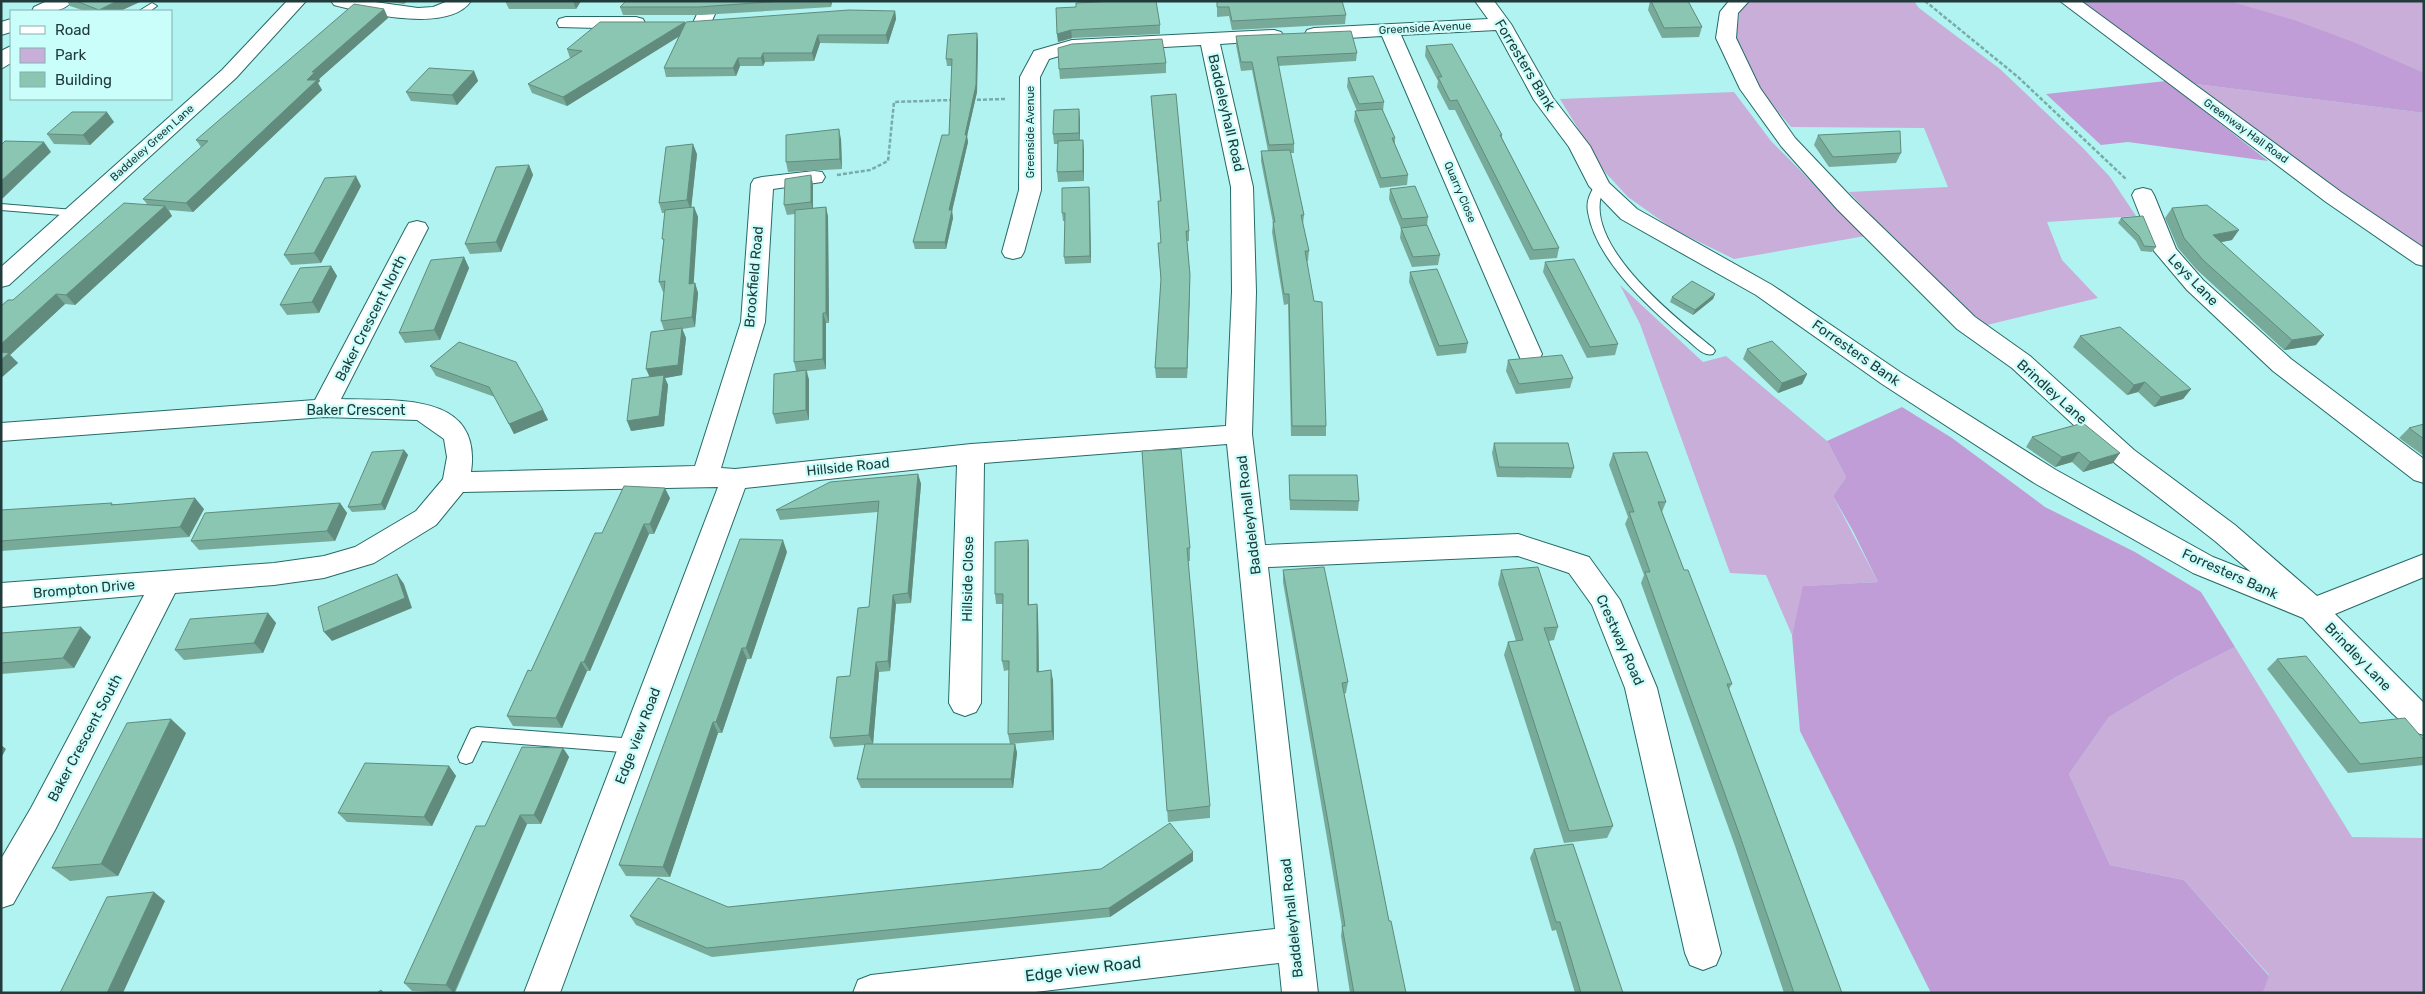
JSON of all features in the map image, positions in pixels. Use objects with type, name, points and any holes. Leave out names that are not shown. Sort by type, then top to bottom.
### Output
[{"type":"main road","name":"Baddeley Green Lane","points":[[1,280],[229,74],[297,1]]},
{"type":"main road","points":[[340,1],[414,14],[440,13],[462,1]]},
{"type":"main road","points":[[702,23],[712,1]]},
{"type":"main road","name":"Forresters Bank","points":[[1484,1],[1502,24],[1544,100],[1579,146],[1600,186],[1630,214],[1764,290],[1891,378],[2046,477],[2203,565],[2313,610]]},
{"type":"main road","name":"Brindley Lane","points":[[1740,1],[1729,12],[1726,38],[1750,89],[1788,142],[1845,204],[1966,323],[2021,362],[2052,388],[2078,415],[2125,457],[2225,533],[2313,610],[2403,704],[2424,722]]},
{"type":"main road","name":"Greenway Hall Road","points":[[2069,1],[2137,48],[2212,107],[2424,259]]},
{"type":"main road","points":[[683,23],[722,22]]},
{"type":"main road","points":[[566,23],[653,23]]},
{"type":"main road","name":"Greenside Avenue","points":[[1013,252],[1030,190],[1030,77],[1042,55],[1072,46],[1502,24]]},
{"type":"main road","name":"Quarry Close","points":[[1389,30],[1530,354]]},
{"type":"main road","name":"Baddeleyhall Road","points":[[1209,39],[1242,187],[1244,292],[1239,434],[1254,557],[1300,993]]},
{"type":"main road","points":[[1,63],[10,53]]},
{"type":"main road","name":"Brookfield Road","points":[[720,478],[753,322],[762,184],[814,177]]},
{"type":"main road","name":"Leys Lane","points":[[2143,196],[2165,252],[2195,285],[2282,365],[2424,473]]},
{"type":"main road","name":"Baker Crescent North","points":[[324,408],[417,228]]},
{"type":"main road","name":"Baker Crescent","points":[[1,432],[324,408],[421,411],[440,421],[457,435],[460,457],[456,482]]},
{"type":"main road","name":"Hillside Road","points":[[456,482],[720,478],[971,454],[1239,434]]},
{"type":"main road","name":"Hillside Close","points":[[965,703],[971,454]]},
{"type":"main road","name":"Edge view Road","points":[[542,993],[634,746],[720,478]]},
{"type":"main road","points":[[166,582],[274,574],[324,568],[364,555],[426,518],[456,482]]},
{"type":"main road","name":"Crestway Road","points":[[1254,557],[1518,545],[1579,565],[1605,600],[1641,688],[1703,953]]},
{"type":"main road","points":[[2313,610],[2424,565]]},
{"type":"main road","name":"Brompton Drive","points":[[1,595],[166,582]]},
{"type":"main road","name":"Baker Crescent South","points":[[1,892],[166,582]]},
{"type":"main road","name":"Edge view Road","points":[[871,993],[1295,944]]},
{"type":"lane","points":[[1600,186],[1592,201],[1593,211],[1616,264],[1628,279],[1653,303],[1709,351]]},
{"type":"lane","points":[[1,207],[74,213]]},
{"type":"lane","points":[[466,757],[477,734],[634,746]]},
{"type":"path","points":[[1925,1],[2018,77],[2143,196]]},
{"type":"path","points":[[962,100],[1030,98]]},
{"type":"path","points":[[814,177],[865,172],[879,168],[888,161],[892,138],[894,102],[952,100]]},
{"type":"green space","points":[[1750,1],[1914,1],[1919,8],[2000,69],[2082,147],[2110,177],[2136,216],[2047,222],[2062,260],[2098,298],[1987,325],[1932,282],[1849,192],[1948,187],[1924,128],[1791,127],[1757,87],[1736,40],[1740,8]]},
{"type":"green space","points":[[2203,1],[2424,1],[2424,77]]},
{"type":"green space","points":[[2188,83],[2424,113],[2424,249],[2362,208]]},
{"type":"green space","points":[[1734,92],[1771,141],[1865,236],[1734,259],[1673,229],[1628,197],[1604,171],[1560,99]]},
{"type":"green space","points":[[1620,285],[1703,362],[1726,356],[1827,441],[1846,477],[1833,496],[1878,582],[1804,586],[1792,635],[1766,575],[1730,573],[1640,324]]},
{"type":"green space","points":[[2235,647],[2352,837],[2424,838],[2424,993],[2263,993],[2269,975],[2184,880],[2110,865],[2069,774],[2109,717],[2178,676]]},
{"type":"shaded area","points":[[2075,1],[2229,1],[2294,20],[2353,42],[2424,73],[2424,113],[2188,83]]},
{"type":"shaded area","points":[[2166,81],[2268,161],[2128,142],[2101,145],[2046,94]]},
{"type":"shaded area","points":[[1902,407],[1952,438],[2045,507],[2135,552],[2201,592],[2235,647],[2178,676],[2109,717],[2069,774],[2110,865],[2184,880],[2269,976],[2263,993],[1931,993],[1800,731],[1792,635],[1803,586],[1878,582],[1833,496],[1846,477],[1827,441]]},
{"type":"building","points":[[76,1],[117,1],[99,10]]},
{"type":"building","points":[[626,1],[782,1],[699,7],[620,7]]},
{"type":"building","points":[[1156,1],[1160,25],[1071,30],[1057,34],[1056,8],[1076,7],[1076,3]]},
{"type":"building","points":[[1217,1],[1342,1],[1346,15],[1232,21],[1229,7],[1217,7]]},
{"type":"building","points":[[1651,1],[1688,1],[1702,27],[1664,28]]},
{"type":"building","points":[[354,4],[384,9],[312,72],[315,72],[307,80],[317,80],[186,203],[143,199],[208,141],[196,140]]},
{"type":"building","points":[[849,10],[895,11],[886,35],[818,35],[812,53],[763,53],[761,58],[738,58],[733,68],[664,68],[686,22]]},
{"type":"building","points":[[600,22],[685,22],[563,97],[528,84],[582,51],[567,49]]},
{"type":"building","points":[[1351,31],[1357,53],[1277,57],[1294,144],[1269,145],[1252,62],[1241,62],[1236,36]]},
{"type":"building","points":[[977,33],[976,85],[965,135],[967,135],[949,210],[952,210],[945,242],[913,242],[942,135],[949,135],[952,59],[946,59],[948,35]]},
{"type":"building","points":[[1162,39],[1166,63],[1059,69],[1058,48],[1072,44]]},
{"type":"building","points":[[1452,44],[1502,135],[1500,135],[1559,248],[1533,250],[1457,100],[1450,101],[1438,77],[1442,77],[1426,46]]},
{"type":"building","points":[[429,68],[474,71],[452,95],[406,92]]},
{"type":"building","points":[[1373,76],[1384,102],[1359,104],[1348,78]]},
{"type":"building","points":[[1176,94],[1189,231],[1186,231],[1190,275],[1187,368],[1155,368],[1161,279],[1158,243],[1161,243],[1158,201],[1161,201],[1151,96]]},
{"type":"building","points":[[1079,109],[1079,133],[1053,134],[1054,110]]},
{"type":"building","points":[[1382,109],[1408,175],[1381,178],[1355,111]]},
{"type":"building","points":[[72,112],[107,112],[83,135],[47,134]]},
{"type":"building","points":[[839,129],[840,159],[786,162],[786,135]]},
{"type":"building","points":[[1900,131],[1901,153],[1833,157],[1818,135]]},
{"type":"building","points":[[1083,140],[1083,171],[1057,172],[1058,141]]},
{"type":"building","points":[[5,141],[44,142],[1,181],[1,145]]},
{"type":"building","points":[[693,144],[687,200],[659,203],[666,147]]},
{"type":"building","points":[[1290,150],[1304,215],[1301,215],[1309,251],[1305,251],[1314,301],[1322,302],[1326,426],[1292,426],[1289,294],[1284,294],[1273,222],[1275,222],[1261,151]]},
{"type":"building","points":[[529,165],[496,242],[465,244],[496,167]]},
{"type":"building","points":[[811,175],[811,202],[784,205],[785,179]]},
{"type":"building","points":[[356,176],[314,253],[284,255],[325,178]]},
{"type":"building","points":[[1415,186],[1428,217],[1402,219],[1390,189]]},
{"type":"building","points":[[1089,187],[1090,256],[1064,257],[1065,213],[1062,213],[1062,188]]},
{"type":"building","points":[[124,203],[165,206],[66,295],[56,294],[1,344],[1,306],[8,300],[13,300]]},
{"type":"building","points":[[2207,205],[2239,230],[2213,235],[2324,335],[2292,340],[2203,260],[2184,238],[2172,208]]},
{"type":"building","points":[[694,207],[689,284],[695,283],[692,317],[661,321],[665,281],[659,282],[665,210]]},
{"type":"building","points":[[826,207],[826,313],[823,313],[823,359],[794,362],[795,210]]},
{"type":"building","points":[[2143,216],[2156,247],[2144,246],[2139,236],[2121,218]]},
{"type":"building","points":[[1427,225],[1440,255],[1413,257],[1401,228]]},
{"type":"building","points":[[464,257],[434,330],[399,333],[431,260]]},
{"type":"building","points":[[1574,259],[1618,344],[1590,347],[1545,262]]},
{"type":"building","points":[[331,266],[312,302],[280,305],[300,268]]},
{"type":"building","points":[[1437,269],[1468,343],[1439,346],[1410,272]]},
{"type":"building","points":[[1692,281],[1715,294],[1695,310],[1672,297]]},
{"type":"building","points":[[2120,327],[2191,389],[2161,397],[2145,382],[2134,385],[2080,336]]},
{"type":"building","points":[[682,328],[678,365],[646,369],[651,332]]},
{"type":"building","points":[[1772,341],[1807,374],[1782,383],[1747,349]]},
{"type":"building","points":[[459,342],[516,362],[543,410],[509,424],[489,387],[430,366]]},
{"type":"building","points":[[1,352],[9,353],[1,360]]},
{"type":"building","points":[[1562,355],[1573,378],[1519,384],[1508,360]]},
{"type":"building","points":[[806,370],[806,410],[773,414],[774,374]]},
{"type":"building","points":[[664,375],[659,416],[627,421],[632,379]]},
{"type":"building","points":[[2083,423],[2120,453],[2090,462],[2079,452],[2062,457],[2032,437]]},
{"type":"building","points":[[2424,424],[2424,439],[2409,428]]},
{"type":"building","points":[[1494,443],[1568,443],[1574,468],[1499,467]]},
{"type":"building","points":[[1181,449],[1190,548],[1187,548],[1210,806],[1167,811],[1142,451]]},
{"type":"building","points":[[404,450],[381,504],[348,507],[372,452]]},
{"type":"building","points":[[1647,452],[1666,502],[1658,502],[1684,570],[1688,570],[1732,684],[1727,684],[1842,993],[1794,993],[1645,572],[1650,572],[1629,512],[1634,512],[1613,453]]},
{"type":"building","points":[[918,474],[908,593],[893,595],[888,661],[876,662],[869,735],[830,738],[837,677],[850,676],[858,608],[869,607],[879,501],[776,510],[830,482]]},
{"type":"building","points":[[1289,475],[1357,475],[1359,501],[1290,500]]},
{"type":"building","points":[[624,486],[665,488],[650,524],[644,524],[584,662],[581,662],[556,718],[507,716],[528,670],[531,671],[595,533],[602,533]]},
{"type":"building","points":[[195,498],[180,527],[1,541],[1,510],[112,503],[111,505]]},
{"type":"building","points":[[340,503],[327,531],[191,541],[205,513]]},
{"type":"building","points":[[740,539],[783,540],[746,648],[742,648],[716,722],[713,722],[663,867],[619,865]]},
{"type":"building","points":[[1028,540],[1028,605],[1037,604],[1037,672],[1051,670],[1052,731],[1008,734],[1009,661],[1002,661],[1003,594],[995,594],[995,542]]},
{"type":"building","points":[[1324,567],[1348,682],[1342,683],[1389,921],[1391,921],[1406,993],[1354,993],[1342,926],[1345,926],[1330,833],[1283,570]]},
{"type":"building","points":[[1538,567],[1558,627],[1544,628],[1613,826],[1569,831],[1508,642],[1523,640],[1501,570]]},
{"type":"building","points":[[397,574],[405,598],[324,632],[318,607]]},
{"type":"building","points":[[268,613],[254,643],[175,650],[190,619]]},
{"type":"building","points":[[81,627],[63,658],[1,663],[1,633]]},
{"type":"building","points":[[2306,656],[2360,723],[2405,718],[2424,740],[2424,757],[2360,764],[2277,659]]},
{"type":"building","points":[[171,719],[101,864],[52,868],[127,723]]},
{"type":"building","points":[[865,744],[1015,744],[1011,779],[857,779]]},
{"type":"building","points":[[522,747],[563,748],[534,815],[520,815],[446,985],[404,983],[476,826],[485,826]]},
{"type":"building","points":[[365,763],[449,766],[424,817],[338,813]]},
{"type":"building","points":[[1170,823],[1193,852],[1109,908],[707,948],[630,916],[658,878],[728,907],[1101,869]]},
{"type":"building","points":[[1573,844],[1623,993],[1581,993],[1560,922],[1556,922],[1534,849]]},
{"type":"building","points":[[154,892],[107,993],[60,993],[107,897]]}]
